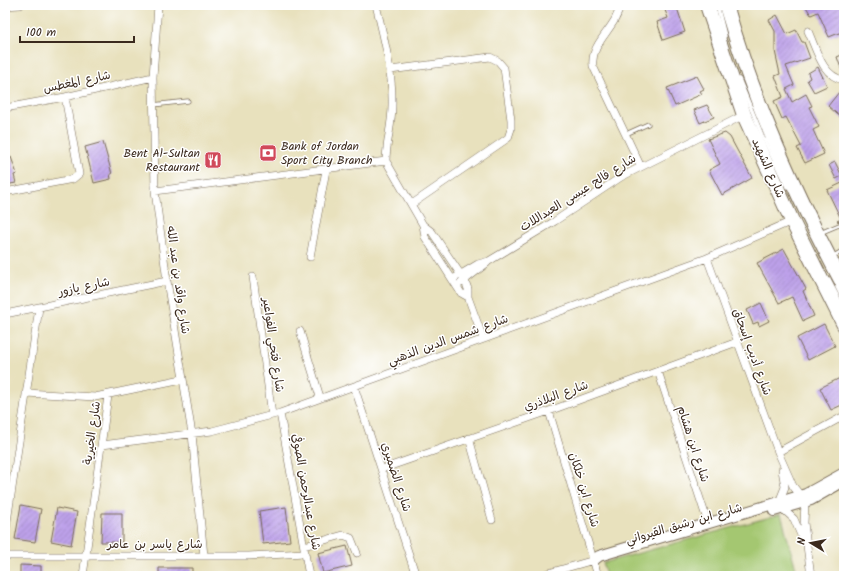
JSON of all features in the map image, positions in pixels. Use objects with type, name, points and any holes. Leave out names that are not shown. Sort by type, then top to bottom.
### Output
[{"type":"highway","name":"شارع الشهيد","points":[[707,5],[744,115],[792,220],[844,325]]},
{"type":"highway","name":"شارع الشهيد","points":[[725,7],[762,113],[783,165],[844,286]]},
{"type":"main road","points":[[803,499],[813,491],[844,473]]},
{"type":"main road","points":[[781,505],[803,499],[844,481]]},
{"type":"main road","name":"شارع ابن رشيق القيرواني","points":[[594,560],[599,556],[708,523],[781,505]]},
{"type":"main road","name":"شارع ابن رشيق القيرواني","points":[[594,560],[603,561],[781,505]]},
{"type":"street","points":[[5,6],[20,5]]},
{"type":"street","name":"شارع واقد بن عبد الله","points":[[158,5],[153,78],[155,191],[167,281],[192,434],[204,556]]},
{"type":"street","points":[[376,5],[390,70],[392,118],[386,161],[412,204],[423,225],[426,236],[461,293],[468,297]]},
{"type":"street","points":[[620,5],[614,24],[595,50],[592,60],[595,71],[641,167]]},
{"type":"street","points":[[808,31],[827,71],[832,77],[844,80]]},
{"type":"street","points":[[390,70],[490,57],[498,61],[504,68],[511,120],[511,129],[508,138],[412,204]]},
{"type":"street","name":"شارع المغطس","points":[[5,108],[153,78]]},
{"type":"street","points":[[5,192],[73,179],[79,174],[65,97]]},
{"type":"street","name":"شارع فالح عيسى العبداللات","points":[[455,282],[464,281],[489,261],[555,221],[621,177],[744,115]]},
{"type":"street","points":[[155,191],[386,161]]},
{"type":"street","points":[[310,257],[326,170]]},
{"type":"street","name":"شارع شمس الدين الذهبي","points":[[102,445],[192,434],[231,427],[280,413],[320,397],[707,258],[792,220]]},
{"type":"street","points":[[423,225],[432,232],[464,281],[468,289],[468,297],[483,338]]},
{"type":"street","name":"شارع أديب إسحاق","points":[[707,258],[778,452],[793,486],[803,499]]},
{"type":"street","name":"شارع فالح عيسى العبداللات","points":[[455,282],[460,274],[478,264],[489,261]]},
{"type":"street","name":"شارع فتحي الفواعير","points":[[253,277],[272,415]]},
{"type":"street","name":"شارع يازور","points":[[5,314],[167,281]]},
{"type":"street","points":[[5,535],[39,308]]},
{"type":"street","points":[[300,331],[320,397]]},
{"type":"street","name":"شارع البلاذري","points":[[382,469],[549,411],[737,342]]},
{"type":"street","name":"شارع ابن هشام","points":[[658,371],[708,523]]},
{"type":"street","points":[[108,396],[182,379]]},
{"type":"street","name":"شارع الضميري","points":[[354,386],[416,576]]},
{"type":"street","name":"شارع الخيرية","points":[[26,393],[74,397],[108,396],[83,576]]},
{"type":"street","name":"شارع ابن خلكان","points":[[549,411],[598,576]]},
{"type":"street","name":"شارع عبدالرحمن الصوفي","points":[[280,413],[309,576]]},
{"type":"street","points":[[778,452],[844,416]]},
{"type":"street","points":[[469,438],[492,520]]},
{"type":"street","name":"شارع أديب إسحاق","points":[[778,452],[785,487],[781,505]]},
{"type":"street","points":[[803,499],[806,547],[811,576]]},
{"type":"street","points":[[781,505],[794,519],[806,547]]},
{"type":"street","name":"شارع ياسر بن عامر","points":[[5,556],[249,556],[305,550],[343,535],[351,538],[357,553]]},
{"type":"street","name":"شارع ابن رشيق القيرواني","points":[[538,576],[594,560]]},
{"type":"lane","points":[[712,5],[741,94],[759,138],[786,193]]},
{"type":"lane","points":[[725,7],[727,44]]},
{"type":"lane","points":[[737,73],[762,135],[788,189]]},
{"type":"lane","points":[[153,105],[188,101]]},
{"type":"lane","points":[[626,134],[648,124]]},
{"type":"lane","points":[[817,234],[839,226]]},
{"type":"lane","points":[[830,258],[844,250]]},
{"type":"lane","points":[[826,274],[844,309]]},
{"type":"lane","points":[[831,275],[844,301]]},
{"type":"green space","points":[[781,514],[798,576],[606,576],[603,563]]},
{"type":"building","points":[[663,5],[676,5],[685,32],[663,40],[657,22],[668,18]]},
{"type":"building","points":[[805,5],[844,5],[844,31],[829,37],[818,12],[811,15]]},
{"type":"building","points":[[777,15],[787,34],[796,30],[802,42],[804,42],[810,58],[786,66],[794,85],[786,89],[792,102],[806,94],[812,106],[809,107],[819,127],[813,130],[824,154],[805,163],[797,148],[801,146],[786,117],[782,119],[774,101],[783,97],[775,76],[780,74],[775,51],[775,31],[769,20]]},
{"type":"building","points":[[844,54],[844,74],[843,74],[837,57]]},
{"type":"building","points":[[818,67],[827,86],[814,92],[807,80],[810,78],[808,73]]},
{"type":"building","points":[[697,76],[704,89],[700,91],[702,94],[675,106],[667,88]]},
{"type":"building","points":[[839,92],[844,95],[844,120],[828,106]]},
{"type":"building","points":[[707,105],[714,117],[700,123],[694,110]]},
{"type":"building","points":[[725,133],[730,137],[752,178],[722,195],[709,170],[720,164],[708,139]]},
{"type":"building","points":[[103,142],[112,174],[110,174],[111,179],[94,183],[85,147]]},
{"type":"building","points":[[11,157],[17,174],[14,175],[16,183],[5,185],[5,158]]},
{"type":"building","points":[[835,162],[842,176],[836,179],[829,165]]},
{"type":"building","points":[[842,183],[844,187],[844,236],[840,228],[842,223],[837,221],[841,219],[827,190]]},
{"type":"building","points":[[784,249],[806,289],[803,291],[814,316],[803,321],[792,297],[779,303],[757,263]]},
{"type":"building","points":[[761,303],[769,321],[759,326],[758,322],[753,324],[747,310]]},
{"type":"building","points":[[824,324],[835,346],[808,360],[797,338]]},
{"type":"building","points":[[844,376],[844,404],[831,410],[820,388]]},
{"type":"building","points":[[21,505],[41,509],[35,542],[15,539]]},
{"type":"building","points":[[286,507],[290,541],[263,544],[259,511]]},
{"type":"building","points":[[57,508],[77,512],[71,545],[51,541]]},
{"type":"building","points":[[102,513],[122,513],[122,542],[101,542]]},
{"type":"building","points":[[347,546],[352,566],[323,573],[318,553]]},
{"type":"building","points":[[20,565],[41,566],[41,576],[20,576]]},
{"type":"building","points":[[159,568],[192,568],[192,576],[159,576]]},
{"type":"place","name":"Bank of Jordan Sport City Branch","points":[[268,153]]},
{"type":"place","name":"Bent Al-Sultan Restaurant","points":[[213,160]]}]
